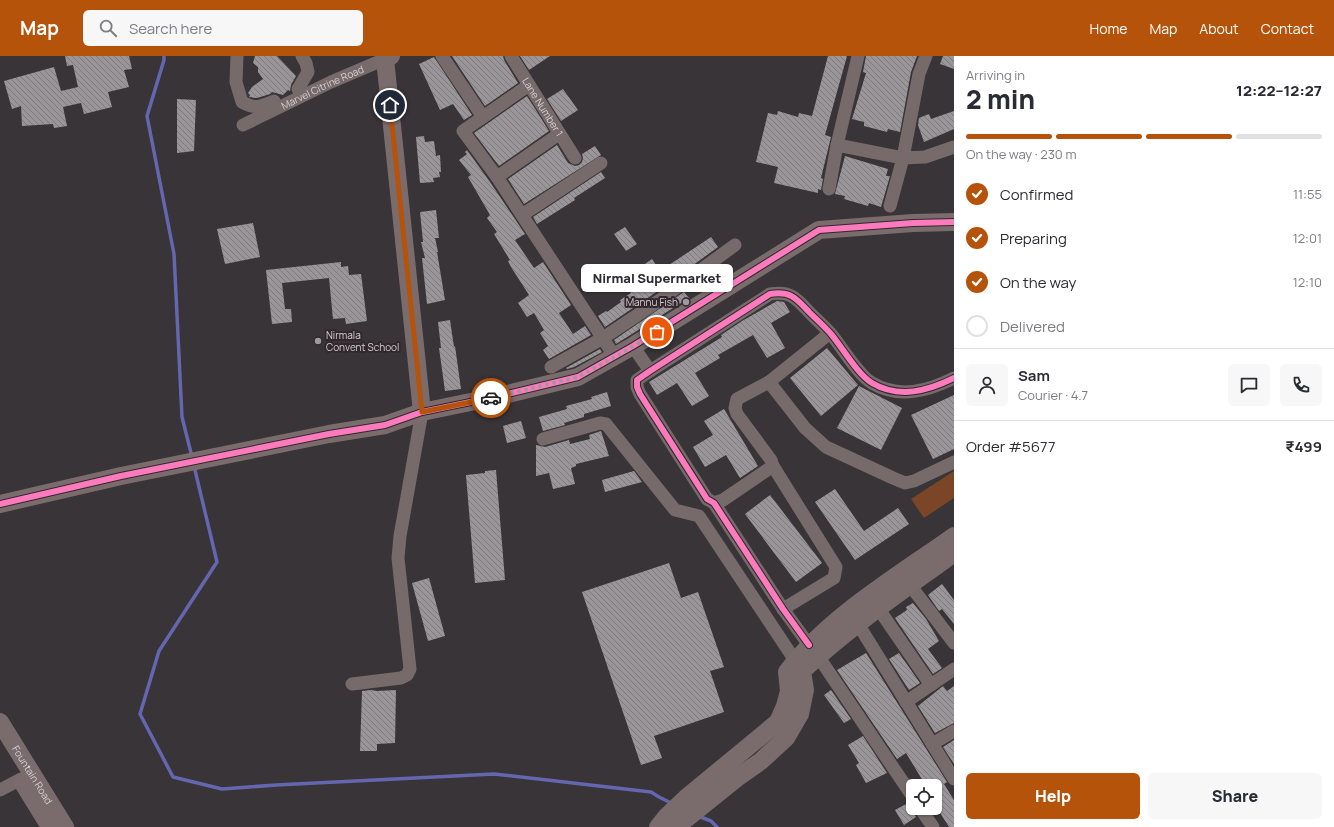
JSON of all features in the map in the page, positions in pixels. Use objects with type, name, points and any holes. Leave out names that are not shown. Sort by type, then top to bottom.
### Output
[{"type":"street","points":[[237,56],[236,82],[238,92],[242,102],[250,107],[261,107],[300,92],[308,72],[306,63],[302,56]]},
{"type":"street","points":[[442,56],[483,117]]},
{"type":"street","name":"Lane Number 1","points":[[511,56],[574,158]]},
{"type":"street","points":[[829,189],[837,145],[858,56]]},
{"type":"street","points":[[890,206],[903,158],[919,74],[926,56]]},
{"type":"street","name":"Marvel Citrine Road","points":[[243,125],[300,92],[388,58],[422,412]]},
{"type":"street","points":[[529,85],[463,131],[497,177],[615,357]]},
{"type":"street","points":[[497,177],[559,134]]},
{"type":"street","points":[[837,145],[903,158],[925,157],[953,152]]},
{"type":"street","points":[[522,215],[601,163]]},
{"type":"street","points":[[0,504],[121,476],[385,424],[422,412],[495,397],[578,377],[615,357],[819,230],[954,222]]},
{"type":"street","points":[[551,367],[603,338],[656,302],[735,244]]},
{"type":"street","points":[[906,788],[814,651],[783,610],[714,503],[707,499],[637,387],[638,380],[650,371],[770,294],[780,292],[788,293],[796,299],[830,333],[860,372],[871,383],[886,389],[901,392],[918,392],[954,378]]},
{"type":"street","points":[[783,610],[834,578],[836,567],[773,466],[771,460],[737,414],[735,408],[737,399],[769,382],[830,333]]},
{"type":"street","points":[[633,346],[650,371]]},
{"type":"street","points":[[769,382],[805,428],[826,447],[893,478],[905,483],[914,481],[954,462]]},
{"type":"street","points":[[352,684],[401,678],[407,675],[410,669],[398,558],[422,412]]},
{"type":"street","points":[[543,439],[600,423],[606,424],[675,510],[699,516],[799,666]]},
{"type":"street","points":[[714,503],[728,497],[773,466]]},
{"type":"street","points":[[814,651],[820,635],[867,598],[954,536]]},
{"type":"street","points":[[670,824],[778,722],[785,706],[789,691],[787,672],[799,666],[814,651],[858,624],[910,585],[952,559]]},
{"type":"street","points":[[910,585],[954,643]]},
{"type":"street","points":[[878,608],[931,685]]},
{"type":"street","points":[[858,624],[954,779]]},
{"type":"street","points":[[906,702],[954,669]]},
{"type":"street","name":"Fountain Road","points":[[0,722],[65,827]]},
{"type":"street","points":[[932,744],[954,731]]},
{"type":"street","name":"Fountain Road","points":[[0,745],[50,827]]},
{"type":"street","points":[[0,790],[21,780]]},
{"type":"street","points":[[925,815],[933,827]]},
{"type":"shaded area","points":[[954,471],[954,498],[924,518],[911,499]]},
{"type":"building","points":[[65,56],[129,56],[132,69],[124,70],[129,87],[108,92],[112,107],[84,114],[81,103],[63,107],[67,126],[54,128],[53,124],[22,126],[21,106],[12,109],[4,81],[54,67],[61,91],[78,87],[73,65],[67,66]]},
{"type":"building","points":[[255,56],[277,56],[296,76],[291,85],[290,91],[288,90],[283,95],[272,92],[257,98],[249,97],[250,95],[248,93],[252,87],[263,79],[258,72],[258,67],[253,63]]},
{"type":"building","points":[[452,56],[503,56],[518,83],[485,106]]},
{"type":"building","points":[[520,56],[550,56],[529,70]]},
{"type":"building","points":[[828,56],[847,56],[825,135],[831,137],[821,178],[823,179],[821,190],[818,189],[818,193],[774,183],[778,167],[756,162],[768,113],[777,115],[778,111],[798,117],[799,113],[812,116]]},
{"type":"building","points":[[866,56],[917,56],[911,72],[900,132],[888,129],[887,132],[864,126],[864,122],[852,119],[866,73],[863,72]]},
{"type":"building","points":[[943,56],[954,56],[954,69],[940,64]]},
{"type":"building","points":[[434,57],[472,115],[464,120],[453,104],[440,110],[419,64]]},
{"type":"building","points":[[563,89],[578,110],[561,121],[547,99]]},
{"type":"building","points":[[527,96],[549,131],[499,166],[474,133]]},
{"type":"building","points":[[177,99],[196,100],[194,151],[177,153]]},
{"type":"building","points":[[954,111],[954,129],[924,142],[918,125],[919,118],[929,114],[931,119]]},
{"type":"building","points":[[424,136],[425,142],[434,141],[436,156],[440,155],[441,172],[439,172],[440,177],[433,178],[434,182],[420,183],[416,137]]},
{"type":"building","points":[[557,145],[568,163],[575,166],[582,162],[582,154],[595,146],[601,155],[524,204],[508,179]]},
{"type":"building","points":[[467,150],[525,234],[515,240],[534,268],[543,262],[571,305],[559,313],[573,334],[585,326],[591,335],[549,359],[543,350],[548,346],[540,333],[544,330],[534,313],[527,317],[518,303],[529,295],[511,267],[508,261],[510,260],[494,234],[497,232],[487,218],[490,215],[468,177],[471,175],[459,160],[467,154],[465,152]]},
{"type":"building","points":[[845,156],[888,169],[886,176],[890,176],[881,207],[869,203],[868,206],[844,199],[845,196],[835,194]]},
{"type":"building","points":[[601,172],[605,178],[574,198],[575,200],[537,224],[533,217]]},
{"type":"building","points":[[436,210],[439,238],[435,238],[445,300],[427,304],[422,258],[425,258],[421,242],[423,242],[420,212]]},
{"type":"building","points":[[253,223],[260,257],[225,264],[217,229]]},
{"type":"building","points":[[625,227],[637,244],[626,251],[614,234]]},
{"type":"building","points":[[711,237],[718,247],[605,327],[598,316],[606,311],[607,312],[621,302],[620,300],[631,293],[630,291],[647,279],[639,268],[652,259],[660,271]]},
{"type":"building","points":[[341,262],[341,267],[348,266],[349,275],[361,274],[367,321],[346,324],[345,318],[333,319],[329,278],[282,283],[285,309],[291,309],[292,322],[272,324],[266,270]]},
{"type":"building","points":[[684,292],[689,298],[616,344],[614,340]]},
{"type":"building","points":[[777,301],[784,302],[790,312],[771,323],[785,348],[767,358],[753,335],[718,355],[720,358],[695,373],[709,396],[692,406],[677,383],[657,395],[649,382],[722,337],[721,335],[742,321]]},
{"type":"building","points":[[450,320],[461,389],[445,391],[439,348],[441,348],[438,322]]},
{"type":"building","points":[[827,348],[858,385],[821,416],[790,378]]},
{"type":"building","points":[[600,349],[602,352],[574,367],[566,368]]},
{"type":"building","points":[[859,386],[902,408],[881,450],[837,428]]},
{"type":"building","points":[[607,392],[611,406],[584,414],[584,417],[564,423],[565,425],[543,431],[539,417],[567,409],[566,406],[592,399],[591,397]]},
{"type":"building","points":[[954,395],[954,449],[933,459],[911,415]]},
{"type":"building","points":[[724,409],[758,466],[740,478],[726,455],[705,467],[693,447],[713,435],[704,421]]},
{"type":"building","points":[[521,421],[526,438],[507,443],[503,426]]},
{"type":"building","points":[[601,431],[609,456],[576,464],[576,466],[571,468],[575,484],[553,489],[549,473],[536,476],[536,445],[545,447],[569,440],[570,444],[590,439],[589,435]]},
{"type":"building","points":[[496,470],[505,580],[475,583],[466,475]]},
{"type":"building","points":[[634,471],[642,482],[605,492],[602,480]]},
{"type":"building","points":[[835,489],[864,531],[898,508],[909,524],[855,560],[815,502]]},
{"type":"building","points":[[770,495],[822,563],[796,582],[745,514]]},
{"type":"building","points":[[669,563],[681,598],[698,592],[724,667],[710,671],[724,712],[654,736],[662,758],[641,765],[582,592]]},
{"type":"building","points":[[429,578],[445,636],[428,641],[412,583]]},
{"type":"building","points":[[942,584],[954,600],[954,624],[942,609],[939,611],[928,595]]},
{"type":"building","points":[[913,603],[926,619],[939,641],[928,649],[942,668],[933,674],[895,618],[907,610],[906,607]]},
{"type":"building","points":[[866,653],[947,782],[944,784],[954,800],[954,827],[949,827],[941,815],[942,779],[922,779],[906,753],[897,759],[837,670]]},
{"type":"building","points":[[899,653],[920,683],[909,690],[889,659]]},
{"type":"building","points":[[943,686],[947,691],[954,686],[954,723],[935,733],[918,706]]},
{"type":"building","points":[[396,690],[395,743],[377,744],[377,751],[360,751],[362,691]]},
{"type":"building","points":[[831,690],[851,719],[844,723],[824,695]]},
{"type":"building","points":[[863,736],[887,773],[866,783],[856,765],[859,763],[848,745]]},
{"type":"building","points":[[954,740],[954,764],[943,747]]},
{"type":"building","points":[[906,804],[906,815],[915,815],[916,817],[904,825],[895,810]]},
{"type":"waterway","points":[[164,56],[147,116],[174,254],[182,417],[192,457]]},
{"type":"waterway","points":[[194,466],[217,562],[159,651],[140,714],[173,777],[222,789],[494,774],[651,792],[673,804]]},
{"type":"waterway","points":[[698,816],[711,821],[717,827]]},
{"type":"cycle path","points":[[0,504],[121,476],[329,434],[385,425],[422,412],[495,397],[578,377],[633,346],[819,230],[913,223],[954,222]]},
{"type":"cycle path","points":[[809,645],[783,609],[714,503],[707,499],[640,394],[637,387],[637,380],[770,294],[777,293],[788,295],[796,299],[831,334],[861,374],[872,383],[882,388],[903,392],[924,390],[954,378]]},
{"type":"way so far","points":[[491,398],[578,377],[657,332]]},
{"type":"place","name":"Mannu Fish","points":[[686,302]]},
{"type":"place","name":"Nirmal Supermarket","points":[[657,332]]},
{"type":"place","name":"Nirmala Convent School","points":[[318,341]]},
{"type":"route","points":[[390,105],[422,412],[491,398]]}]
